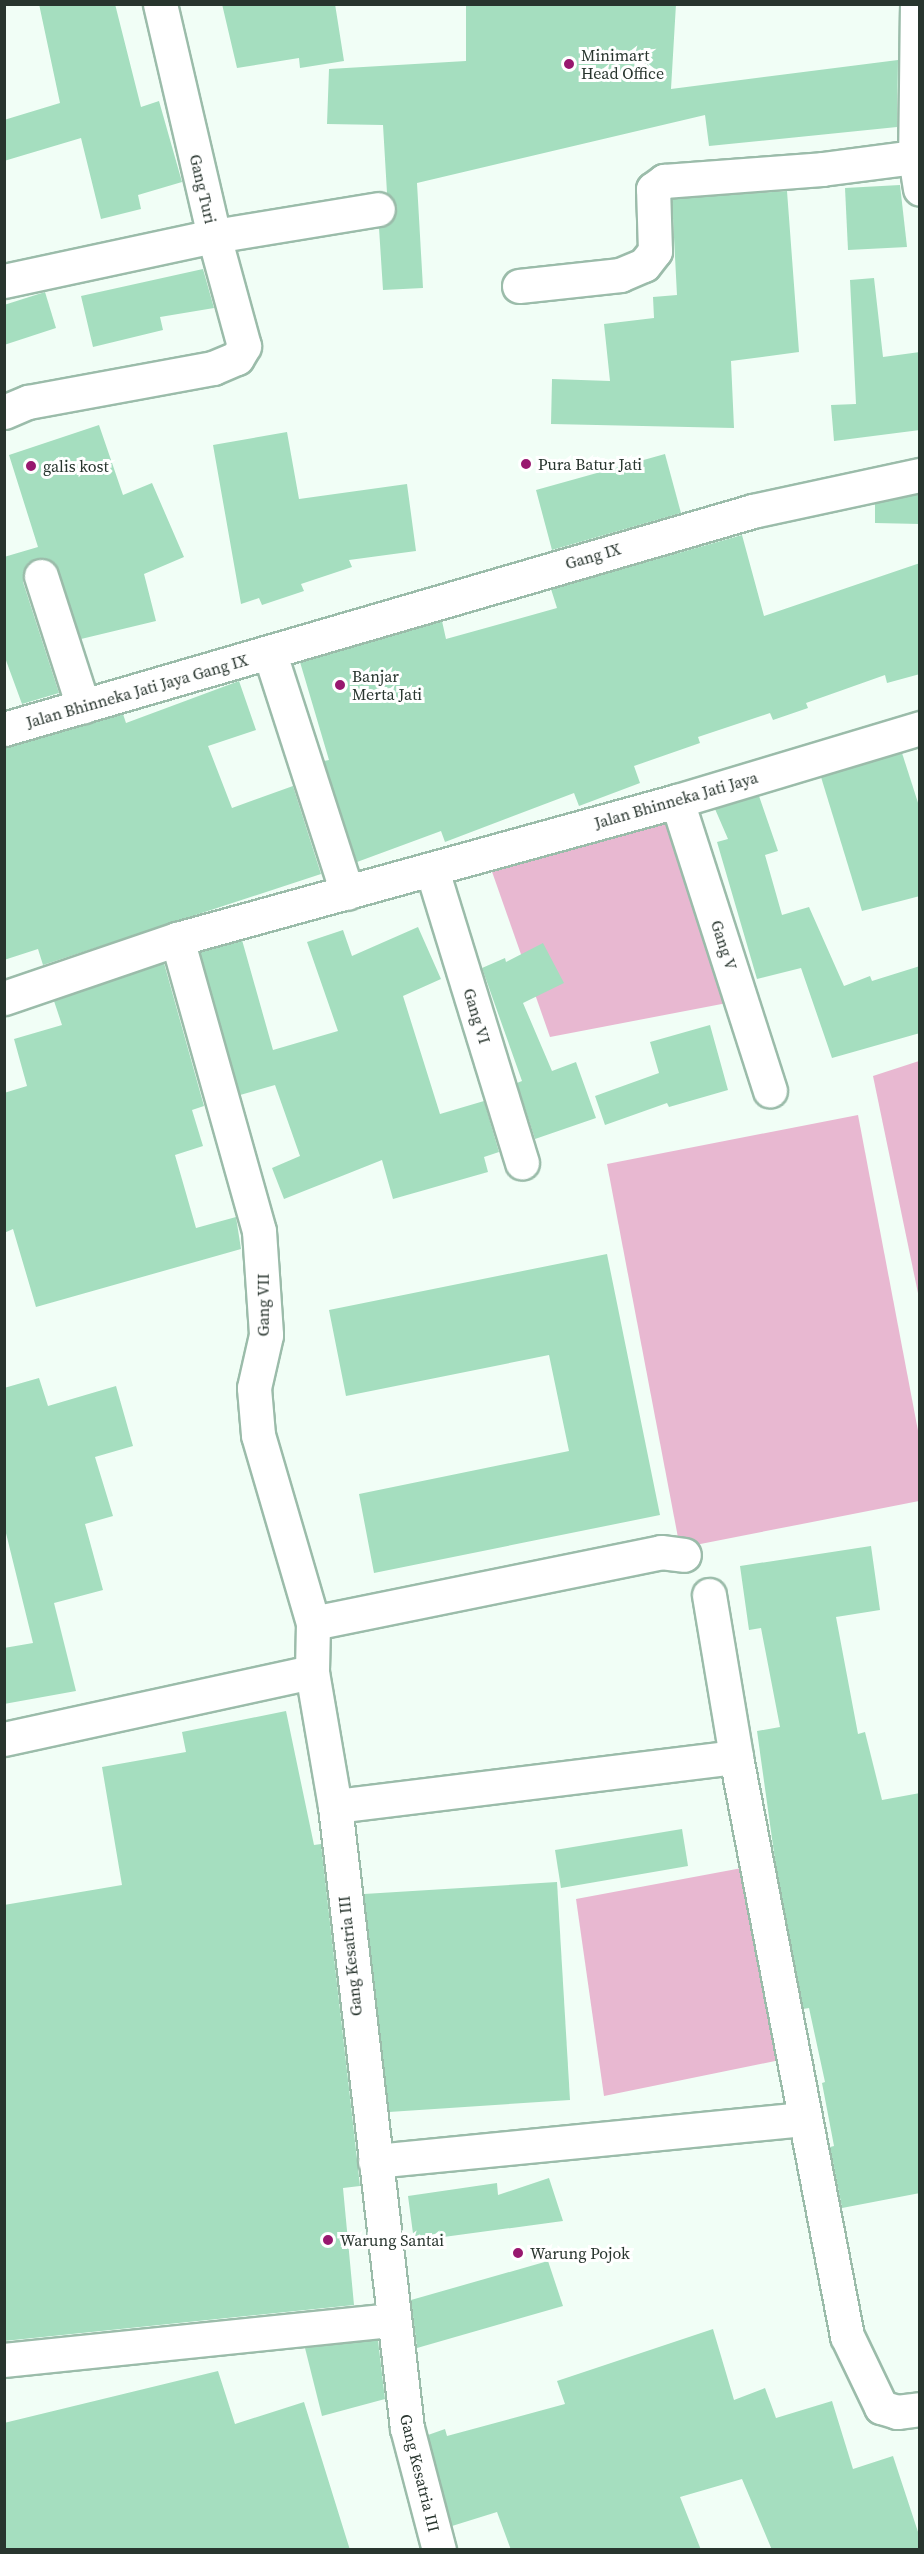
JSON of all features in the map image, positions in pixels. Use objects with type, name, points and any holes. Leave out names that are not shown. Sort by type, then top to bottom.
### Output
[{"type":"street","points":[[519,286],[620,275],[644,265],[655,250],[653,189],[664,181],[917,173],[917,4]]},
{"type":"street","name":"Gang Turi","points":[[4,281],[214,236],[166,5]]},
{"type":"street","points":[[4,412],[28,402],[213,368],[237,358],[244,346],[242,332],[214,236],[378,209]]},
{"type":"street","name":"Gang IX","points":[[270,654],[524,575],[753,511],[920,476]]},
{"type":"street","points":[[40,576],[82,706]]},
{"type":"street","points":[[270,654],[347,893]]},
{"type":"street","name":"Jalan Bhinneka Jati Jaya Gang IX","points":[[4,729],[270,654]]},
{"type":"street","name":"Jalan Bhinneka Jati Jaya","points":[[4,999],[177,939],[677,801],[920,728]]},
{"type":"street","name":"Gang V","points":[[677,801],[770,1090]]},
{"type":"street","name":"Gang VI","points":[[432,870],[522,1162]]},
{"type":"street","name":"Gang VII","points":[[177,939],[259,1232],[266,1335],[254,1388],[258,1435],[313,1623],[312,1672]]},
{"type":"street","points":[[313,1623],[661,1552],[684,1555]]},
{"type":"street","points":[[709,1594],[736,1757],[847,2336],[881,2407],[897,2412],[920,2409]]},
{"type":"street","points":[[4,1739],[312,1672]]},
{"type":"street","name":"Gang Kesatria III","points":[[312,1672],[335,1806],[406,2428],[440,2550]]},
{"type":"street","points":[[335,1806],[736,1757]]},
{"type":"street","points":[[375,2161],[805,2119]]},
{"type":"street","points":[[4,2360],[393,2320]]},
{"type":"shaded area","points":[[671,813],[727,1003],[550,1037],[490,866]]},
{"type":"shaded area","points":[[920,1061],[919,1298],[873,1076]]},
{"type":"shaded area","points":[[858,1115],[919,1436],[919,1501],[680,1548],[607,1164]]},
{"type":"shaded area","points":[[742,1868],[780,2060],[604,2096],[576,1899]]},
{"type":"building","points":[[39,4],[115,4],[141,107],[159,101],[182,182],[138,195],[141,209],[101,219],[81,138],[4,161],[4,120],[60,103]]},
{"type":"building","points":[[222,4],[335,4],[344,61],[300,68],[299,58],[237,68]]},
{"type":"building","points":[[466,4],[676,4],[671,89],[898,60],[897,127],[709,146],[705,115],[417,183],[423,288],[383,290],[379,228],[390,223],[397,207],[387,193],[383,125],[327,124],[329,69],[466,61]]},
{"type":"building","points":[[900,185],[907,247],[848,250],[845,188]]},
{"type":"building","points":[[787,191],[799,352],[731,361],[734,428],[551,424],[552,379],[610,381],[604,324],[654,318],[653,297],[677,295],[672,199]]},
{"type":"building","points":[[203,269],[214,308],[160,317],[163,330],[93,347],[81,296]]},
{"type":"building","points":[[874,278],[883,357],[920,352],[920,430],[834,441],[831,405],[856,404],[850,280]]},
{"type":"building","points":[[45,292],[56,328],[4,345],[4,305]]},
{"type":"building","points":[[99,425],[123,495],[152,483],[184,557],[144,574],[156,621],[81,639],[54,563],[44,558],[28,563],[23,582],[59,693],[22,704],[4,655],[4,557],[38,547],[9,455]]},
{"type":"building","points":[[287,432],[299,499],[407,484],[416,551],[349,560],[352,567],[301,584],[304,591],[262,605],[259,598],[241,604],[213,445]]},
{"type":"building","points":[[665,454],[681,513],[552,550],[536,490]]},
{"type":"building","points":[[920,494],[920,524],[875,523],[875,504]]},
{"type":"building","points":[[742,535],[764,616],[920,563],[920,674],[887,683],[885,675],[806,703],[808,708],[773,720],[770,713],[698,737],[700,743],[634,766],[640,783],[579,806],[574,793],[445,842],[441,831],[357,862],[324,761],[329,760],[300,662],[442,621],[446,639],[557,608],[551,589]]},
{"type":"building","points":[[239,681],[256,730],[208,746],[232,808],[293,786],[321,874],[43,965],[38,949],[4,960],[4,747],[123,714],[126,723]]},
{"type":"building","points":[[902,753],[920,809],[920,896],[862,911],[821,777]]},
{"type":"building","points":[[759,796],[778,851],[765,855],[782,915],[809,907],[844,986],[870,976],[872,981],[920,966],[920,1033],[832,1058],[801,968],[757,979],[717,842],[728,839],[715,809]]},
{"type":"building","points":[[418,927],[441,979],[403,996],[440,1114],[484,1101],[499,1152],[484,1157],[488,1172],[393,1199],[382,1160],[284,1199],[272,1168],[300,1156],[275,1085],[240,1095],[200,952],[242,940],[273,1050],[338,1031],[307,942],[343,930],[352,956]]},
{"type":"building","points":[[543,943],[564,983],[523,1003],[552,1071],[576,1062],[596,1118],[535,1139],[517,1083],[522,1081],[482,968],[505,958],[506,962]]},
{"type":"building","points":[[164,963],[204,1106],[192,1110],[203,1146],[175,1155],[196,1228],[236,1217],[241,1249],[36,1307],[13,1229],[4,1233],[4,1093],[27,1086],[14,1039],[62,1025],[54,1001]]},
{"type":"building","points":[[710,1025],[728,1090],[669,1107],[667,1103],[605,1125],[595,1096],[659,1073],[650,1042]]},
{"type":"building","points":[[607,1254],[660,1515],[374,1573],[359,1494],[569,1451],[549,1355],[346,1396],[329,1310]]},
{"type":"building","points":[[39,1378],[48,1406],[116,1386],[133,1446],[95,1457],[113,1516],[85,1524],[103,1590],[54,1603],[76,1691],[4,1704],[4,1648],[33,1643],[4,1525],[4,1388]]},
{"type":"building","points":[[871,1546],[880,1610],[836,1617],[858,1734],[865,1732],[882,1800],[920,1793],[920,2193],[842,2208],[830,2147],[834,2146],[822,2083],[825,2082],[809,2008],[803,2009],[775,1860],[757,1731],[780,1727],[761,1628],[749,1630],[740,1566]]},
{"type":"building","points":[[286,1711],[314,1845],[321,1844],[352,2114],[360,2186],[343,2188],[354,2305],[4,2341],[4,1905],[122,1885],[102,1767],[186,1752],[182,1732]]},
{"type":"building","points":[[682,1829],[688,1866],[561,1888],[555,1850]]},
{"type":"building","points":[[557,1882],[570,2100],[389,2112],[364,1894]]},
{"type":"building","points":[[549,2178],[563,2221],[414,2241],[408,2196],[497,2183],[498,2195]]},
{"type":"building","points":[[548,2261],[563,2306],[417,2348],[411,2300]]},
{"type":"building","points":[[713,2329],[734,2400],[765,2388],[776,2418],[832,2401],[853,2469],[893,2456],[920,2538],[920,2550],[772,2550],[742,2479],[680,2497],[701,2550],[511,2550],[497,2512],[452,2526],[428,2435],[445,2429],[447,2436],[565,2404],[557,2381]]},
{"type":"building","points":[[378,2340],[385,2399],[322,2416],[305,2348]]},
{"type":"building","points":[[218,2371],[235,2424],[304,2402],[350,2550],[4,2550],[4,2423]]},
{"type":"place","name":"Minimart Head Office","points":[[569,64]]},
{"type":"place","name":"Pura Batur Jati","points":[[526,464]]},
{"type":"place","name":"galis kost","points":[[31,466]]},
{"type":"place","name":"Banjar Merta Jati","points":[[340,685]]},
{"type":"place","name":"Warung Santai","points":[[328,2240]]},
{"type":"place","name":"Warung Pojok","points":[[518,2253]]}]
